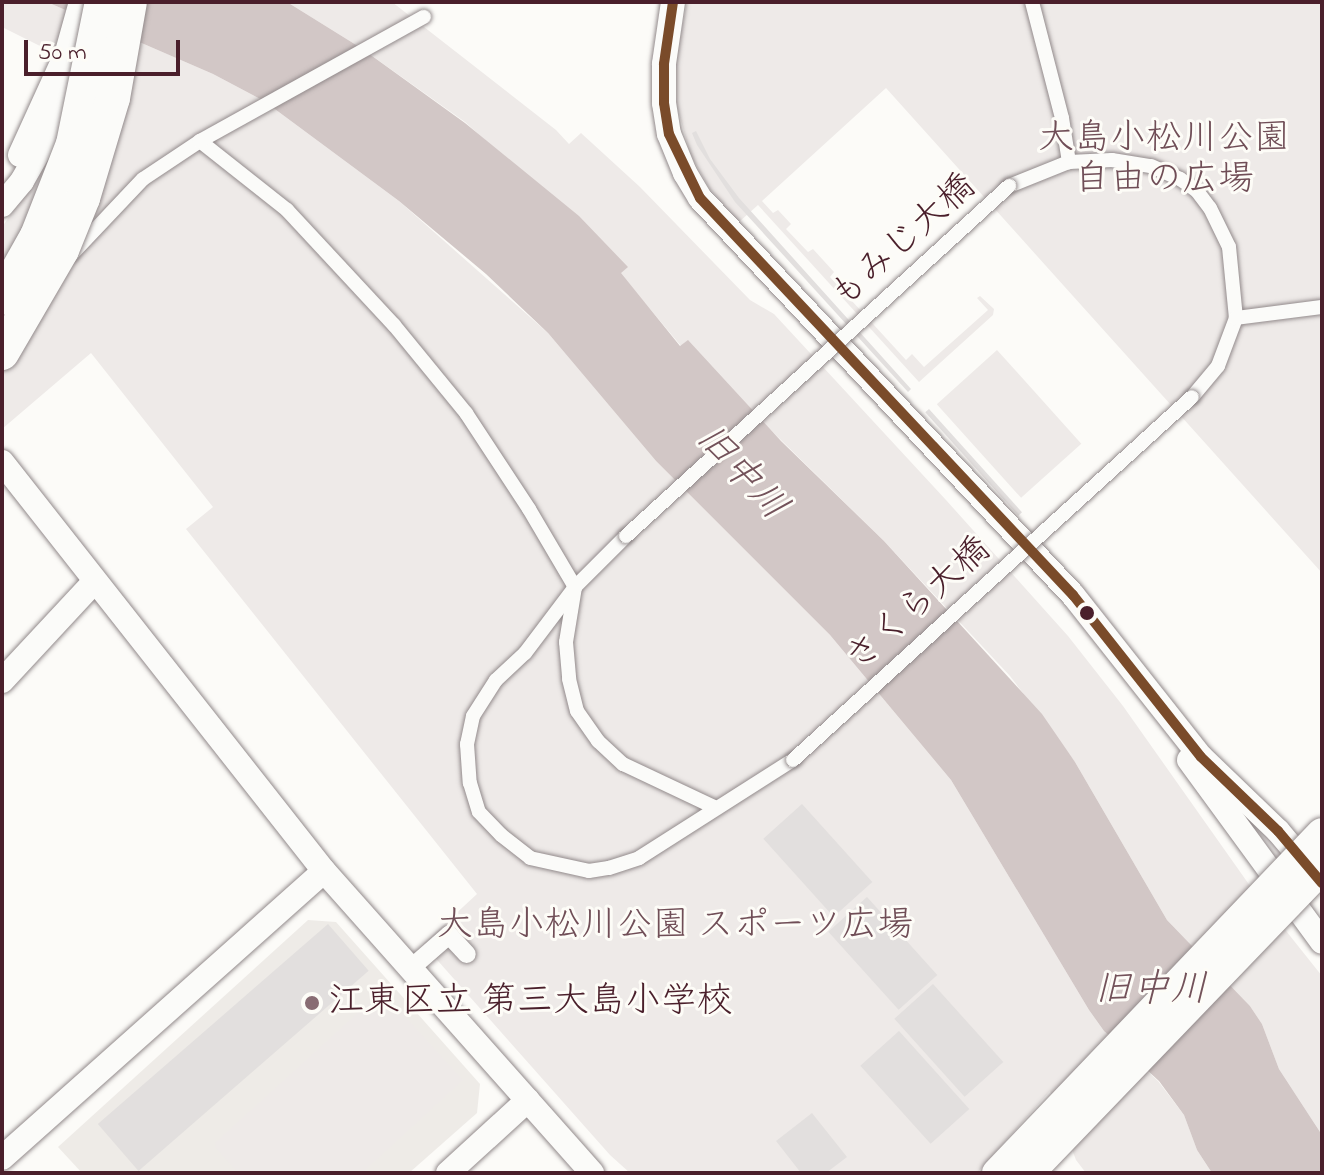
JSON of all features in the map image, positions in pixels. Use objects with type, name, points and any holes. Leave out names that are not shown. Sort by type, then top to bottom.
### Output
[{"type":"highway","points":[[2,298],[37,236],[73,144],[102,2]]},
{"type":"highway","points":[[2,353],[62,250],[88,186],[113,98],[130,2]]},
{"type":"main road","points":[[997,1173],[1311,877],[1322,825]]},
{"type":"main road","points":[[1029,1173],[1311,877],[1322,833]]},
{"type":"street","points":[[2,205],[22,181],[63,89],[81,2]]},
{"type":"street","points":[[2,188],[114,2]]},
{"type":"street","points":[[673,2],[664,64],[664,103],[669,134],[685,173],[700,198],[1073,595],[1125,656],[1201,757],[1278,831],[1311,877]]},
{"type":"street","points":[[1032,2],[1062,118],[1069,162],[1112,160],[1151,166],[1180,179],[1197,191],[1210,208],[1229,247],[1236,318],[1322,307]]},
{"type":"street","points":[[2,331],[143,179],[200,141],[424,17]]},
{"type":"street","points":[[200,141],[287,210],[394,325],[466,413],[529,509],[575,587],[566,642],[569,679],[577,711],[598,741],[623,764],[714,807]]},
{"type":"street","name":"もみじ大橋","points":[[714,807],[639,858],[589,871],[530,858],[479,812],[470,783],[467,744],[473,716],[496,680],[525,653],[575,587],[626,536],[1009,186],[1069,162]]},
{"type":"street","name":"さくら大橋","points":[[714,807],[793,760],[1192,397],[1218,366],[1236,318]]},
{"type":"street","points":[[2,462],[324,871],[592,1173]]},
{"type":"street","points":[[2,681],[94,582]]},
{"type":"street","points":[[1125,656],[1217,803],[1322,942]]},
{"type":"street","points":[[2,1158],[324,871]]},
{"type":"street","points":[[410,969],[449,935],[467,954]]},
{"type":"street","points":[[448,1173],[528,1100]]},
{"type":"shaded area","name":"江東区立 第三大島小学校","points":[[308,920],[336,922],[480,1084],[477,1113],[409,1173],[82,1173],[58,1147]]},
{"type":"green space","name":"大島小松川公園 スポーツ広場","points":[[2,2],[47,2],[213,74],[264,101],[399,201],[548,333],[656,461],[830,635],[951,780],[1089,1010],[1104,1031],[1158,1081],[1184,1115],[1197,1150],[1212,1173],[1086,1173],[1076,1160],[1050,1091],[977,1173],[630,1173],[610,1155],[423,944],[477,894],[186,529],[213,507],[91,353],[2,429],[2,227],[29,188],[88,70],[2,27]]},
{"type":"green space","points":[[287,2],[392,2],[556,130],[569,144],[581,133],[640,187],[750,300],[774,314],[946,500],[1068,636],[1123,706],[1248,883],[1322,976],[1322,1135],[1279,1069],[1262,1024],[1250,1006],[1167,920],[1075,762],[1010,676],[884,541],[733,393],[688,341],[681,346],[620,273],[627,267],[465,122],[361,48]]},
{"type":"green space","name":"大島小松川公園 自由の広場","points":[[687,2],[1322,2],[1322,573],[886,88],[762,201],[773,213],[778,210],[791,224],[786,229],[808,252],[813,249],[834,272],[830,277],[906,360],[912,354],[924,367],[988,310],[977,298],[980,296],[994,309],[993,315],[919,382],[758,205],[739,222],[710,189],[691,156],[677,107],[676,59]]},
{"type":"green space","points":[[997,350],[1081,444],[1021,498],[937,404]]},
{"type":"green space","points":[[382,991],[463,1080],[362,1173],[238,1173],[215,1147],[216,1142]]},
{"type":"water","name":"旧中川","points":[[47,2],[287,2],[361,48],[465,123],[579,216],[628,267],[621,273],[680,346],[688,340],[781,441],[884,541],[1042,714],[1075,762],[1167,920],[1250,1006],[1262,1024],[1279,1069],[1322,1135],[1322,1173],[1212,1173],[1197,1150],[1184,1115],[1159,1081],[1104,1031],[1089,1010],[951,780],[830,635],[656,461],[548,333],[486,274],[399,201],[264,101],[213,74]]},
{"type":"building","points":[[696,131],[710,159],[739,198],[911,389],[908,392],[735,202],[697,145],[692,133]]},
{"type":"building","points":[[929,409],[1022,512],[1018,516],[925,412]]},
{"type":"building","points":[[802,804],[872,882],[834,917],[763,839]]},
{"type":"building","points":[[867,897],[937,975],[899,1010],[828,932]]},
{"type":"building","points":[[328,924],[369,971],[138,1171],[98,1124]]},
{"type":"building","points":[[933,984],[1003,1062],[965,1097],[894,1019]]},
{"type":"building","points":[[899,1031],[969,1109],[931,1144],[860,1066]]},
{"type":"building","points":[[812,1113],[847,1157],[826,1173],[801,1173],[776,1141]]},
{"type":"transit line","points":[[673,2],[664,64],[664,103],[669,134],[700,198],[1073,595],[1201,757],[1278,831],[1322,883]]},
{"type":"place","name":"江東区立 第三大島小学校","points":[[312,1003]]}]
